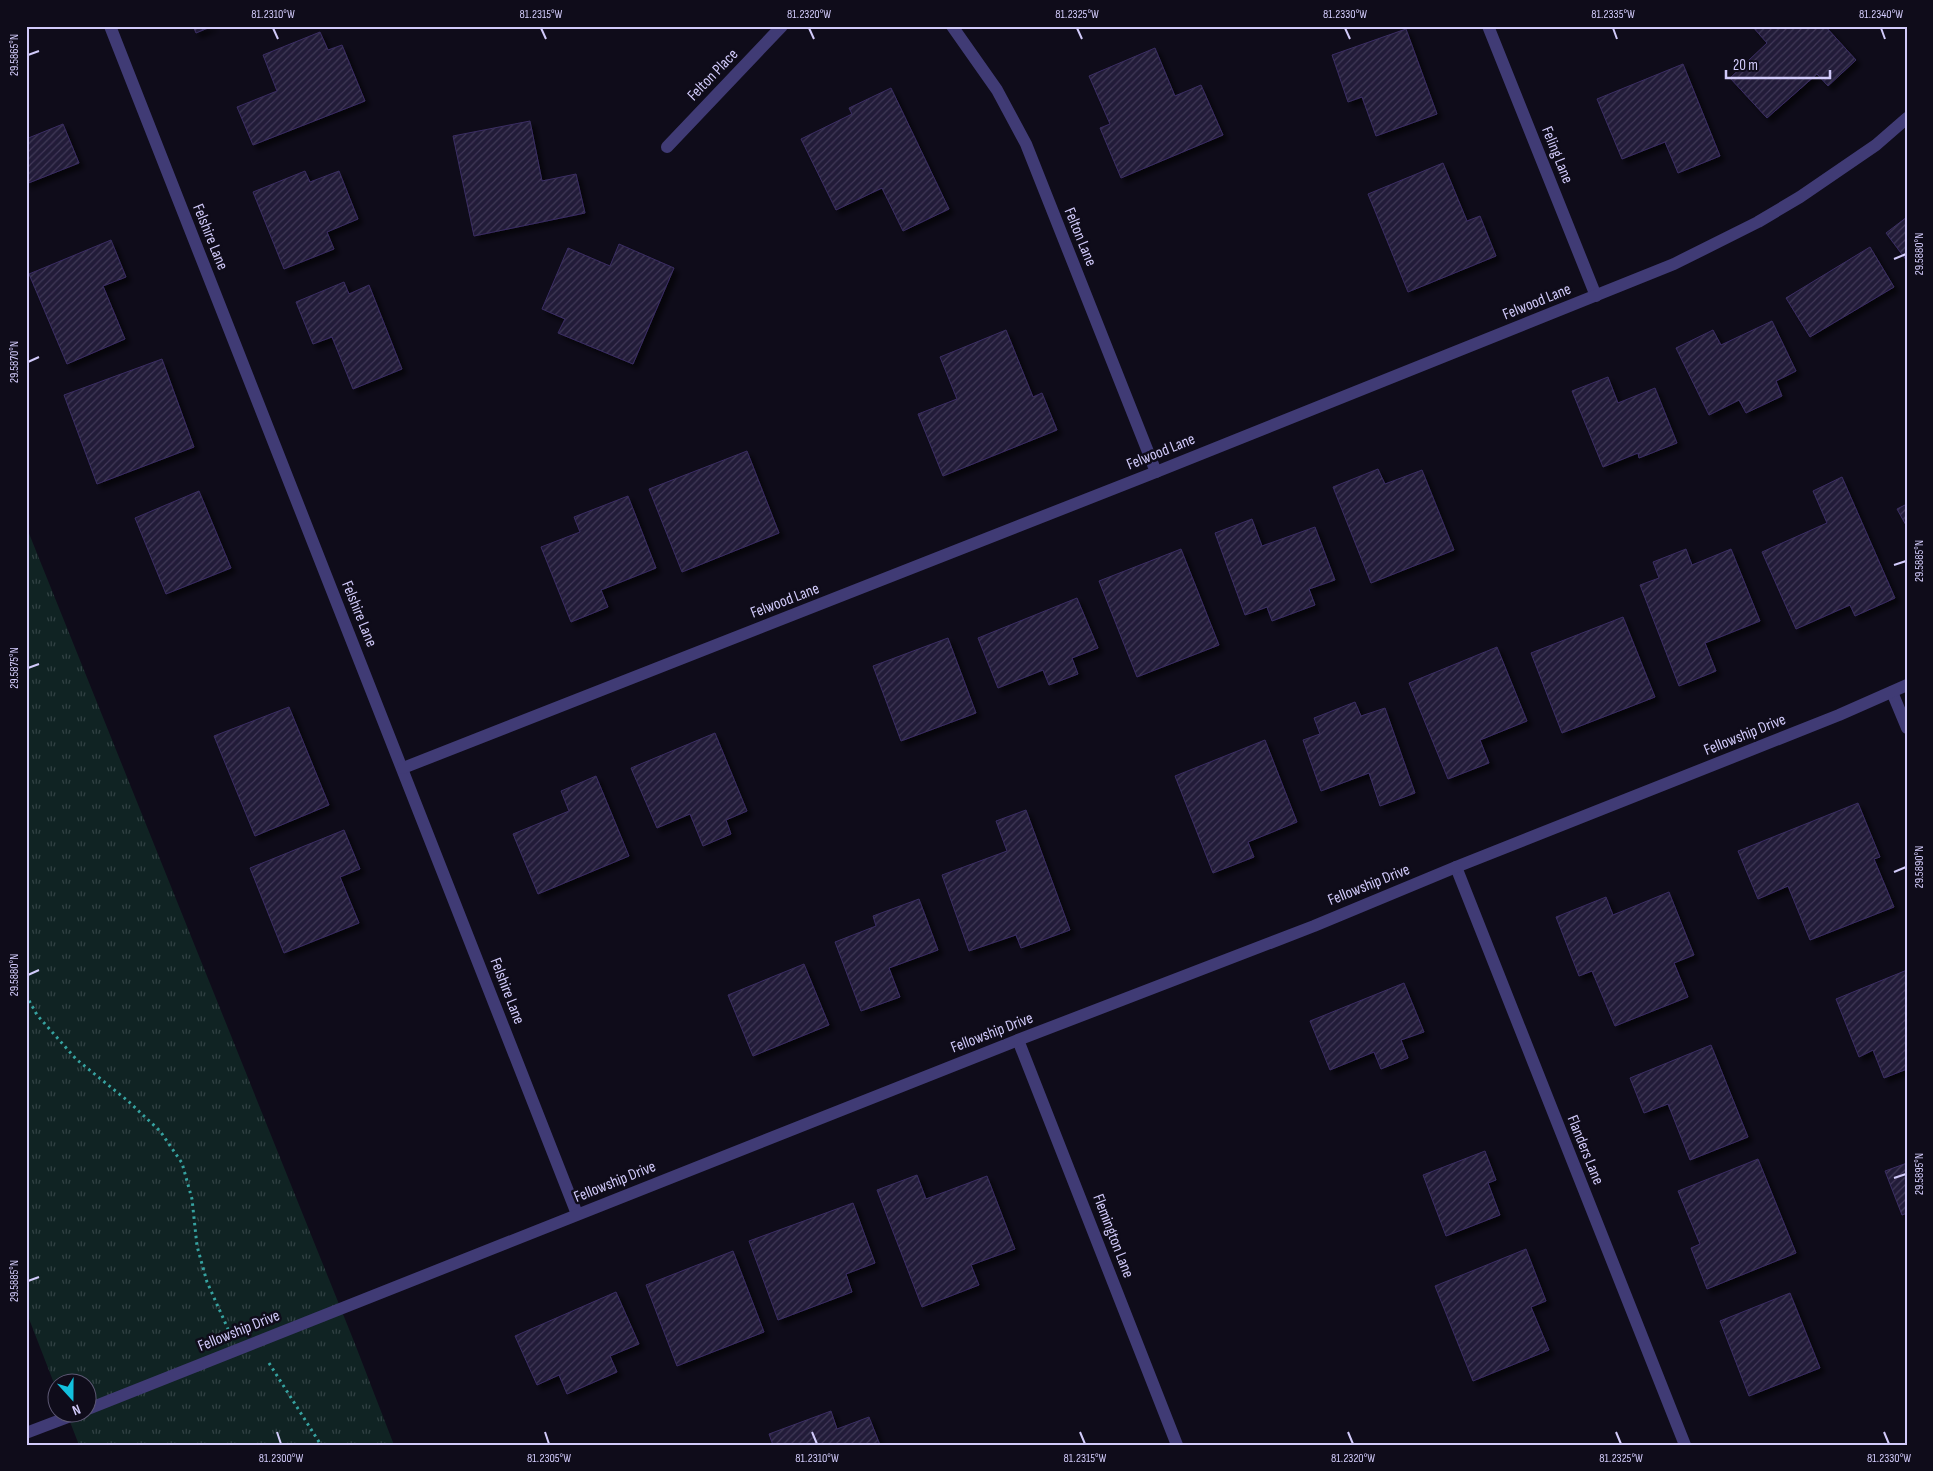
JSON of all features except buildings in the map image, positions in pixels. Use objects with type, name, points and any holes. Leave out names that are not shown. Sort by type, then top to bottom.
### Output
[{"type":"street","name":"Felshire Lane","points":[[110,26],[577,1214]]},
{"type":"street","name":"Felton Place","points":[[668,147],[782,26]]},
{"type":"street","name":"Felton Lane","points":[[952,26],[997,90],[1026,144],[1156,472]]},
{"type":"street","name":"Feling Lane","points":[[1488,26],[1596,296]]},
{"type":"street","name":"Felwood Lane","points":[[403,768],[1156,472],[1674,264],[1758,222],[1840,171],[1907,118]]},
{"type":"street","name":"Fellowship Drive","points":[[98,1405],[1018,1040],[1314,926],[1456,867],[1840,715],[1907,685]]},
{"type":"street","points":[[1892,692],[1907,728]]},
{"type":"street","name":"Flanders Lane","points":[[1456,867],[1684,1445]]},
{"type":"street","name":"Flemington Lane","points":[[1018,1040],[1177,1445]]},
{"type":"street","points":[[26,1433],[50,1424]]},
{"type":"path","points":[[26,995],[37,1015],[76,1059],[160,1130],[182,1164],[192,1199],[197,1246],[207,1282],[230,1332]]},
{"type":"path","points":[[266,1359],[321,1445]]},
{"type":"green space","points":[[26,526],[394,1445],[79,1445],[71,1424],[98,1424],[98,1374],[50,1374],[26,1311]]}]
